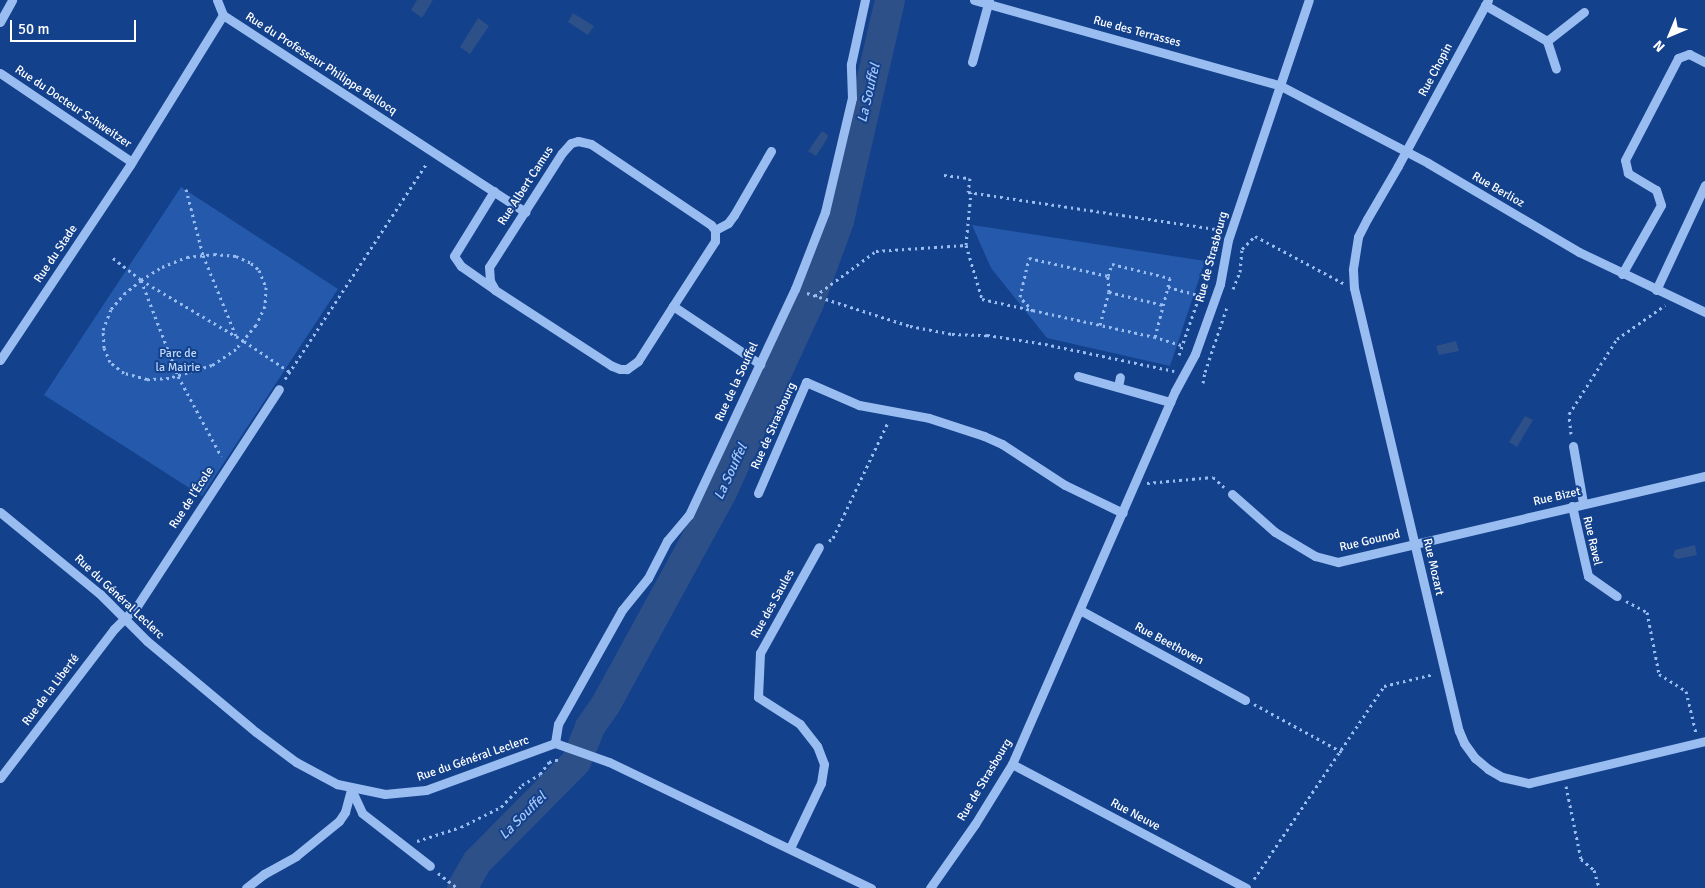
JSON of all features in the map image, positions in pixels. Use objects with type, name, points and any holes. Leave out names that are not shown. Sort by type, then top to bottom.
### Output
[{"type":"street","points":[[0,22],[12,0]]},
{"type":"street","points":[[132,162],[222,15],[216,0]]},
{"type":"street","name":"Rue de la Souffel","points":[[555,743],[558,724],[622,610],[648,578],[667,542],[689,514],[794,289],[825,212],[852,98],[852,64],[865,0]]},
{"type":"street","name":"Rue des Terrasses","points":[[974,0],[989,2],[1279,85]]},
{"type":"street","name":"Rue de Strasbourg","points":[[936,886],[1012,764],[1170,402],[1195,354],[1223,274],[1228,240],[1309,0]]},
{"type":"street","points":[[972,62],[989,2]]},
{"type":"street","points":[[1486,3],[1547,41],[1556,69]]},
{"type":"street","name":"Rue Chopin","points":[[1406,151],[1486,3]]},
{"type":"street","points":[[1547,41],[1584,12]]},
{"type":"street","name":"Rue du Professeur Philippe Bellocq","points":[[222,15],[525,212]]},
{"type":"street","points":[[1622,274],[1661,205],[1656,190],[1628,173],[1626,160],[1678,58],[1689,54],[1705,62]]},
{"type":"street","name":"Rue du Docteur Schweitzer","points":[[0,73],[132,162]]},
{"type":"street","name":"Rue Berlioz","points":[[1279,85],[1406,151],[1579,252],[1674,299],[1705,312]]},
{"type":"street","name":"Rue Albert Camus","points":[[494,191],[454,256],[456,262],[495,290],[612,366],[620,369],[627,369],[638,361],[712,248],[715,241],[715,230],[705,220],[591,144],[578,141],[567,146],[562,153],[489,267],[490,281],[495,290]]},
{"type":"street","points":[[715,230],[728,223],[734,215],[771,151]]},
{"type":"street","name":"Rue Mozart","points":[[1406,151],[1358,237],[1354,262],[1354,288],[1444,672],[1464,743],[1475,758],[1488,769],[1502,777],[1529,782],[1702,742]]},
{"type":"street","name":"Rue du Stade","points":[[0,360],[132,162]]},
{"type":"street","points":[[1656,290],[1705,185]]},
{"type":"street","points":[[673,306],[760,364]]},
{"type":"street","points":[[1078,376],[1170,402]]},
{"type":"street","points":[[1118,387],[1120,377]]},
{"type":"street","name":"Rue de Strasbourg","points":[[758,494],[806,382],[860,405],[929,418],[984,436],[1002,444],[1065,486],[1123,513]]},
{"type":"street","name":"Rue de l'École","points":[[124,619],[137,606],[279,389]]},
{"type":"street","points":[[1573,446],[1583,503]]},
{"type":"street","name":"Rue Bizet","points":[[1414,543],[1705,476]]},
{"type":"street","name":"Rue Gounod","points":[[1232,494],[1275,532],[1315,556],[1328,560],[1353,560],[1414,543]]},
{"type":"street","name":"Rue Ravel","points":[[1572,506],[1588,576],[1617,596]]},
{"type":"street","name":"Rue du Général Leclerc","points":[[1,515],[100,594],[124,619],[274,746],[310,771],[351,789],[385,794],[426,790],[555,743]]},
{"type":"street","name":"Rue des Saules","points":[[790,848],[821,783],[824,764],[817,746],[800,724],[758,697],[760,652],[819,547]]},
{"type":"street","name":"Rue Beethoven","points":[[1080,610],[1246,700]]},
{"type":"street","name":"Rue de la Liberté","points":[[0,778],[124,619]]},
{"type":"street","points":[[555,743],[592,756],[790,848],[871,888]]},
{"type":"street","name":"Rue Neuve","points":[[1012,764],[1246,888]]},
{"type":"street","points":[[351,789],[362,813],[430,866]]},
{"type":"street","points":[[246,888],[264,874],[296,856],[339,821],[345,812],[351,789]]},
{"type":"path","points":[[279,389],[434,152]]},
{"type":"path","points":[[944,174],[970,178],[968,192],[1219,229],[1218,238]]},
{"type":"path","points":[[186,189],[204,255],[236,337]]},
{"type":"path","points":[[971,192],[966,244],[982,299],[1155,337],[1182,345]]},
{"type":"path","points":[[1231,296],[1240,272],[1242,249],[1255,236],[1354,288]]},
{"type":"path","points":[[815,296],[876,251],[966,244]]},
{"type":"path","points":[[204,255],[236,256],[260,270],[266,287],[265,306],[256,325],[236,349],[212,365],[179,377],[147,379],[124,373],[110,362],[104,348],[103,330],[110,309],[141,280],[162,267],[187,257],[204,255]]},
{"type":"path","points":[[112,258],[141,280],[244,341],[290,372]]},
{"type":"path","points":[[1033,311],[1020,297],[1029,258],[1108,276]]},
{"type":"path","points":[[1100,325],[1109,292],[1108,276],[1112,264],[1170,278],[1155,337]]},
{"type":"path","points":[[1178,362],[1209,267]]},
{"type":"path","points":[[141,280],[179,377],[228,468]]},
{"type":"path","points":[[1168,287],[1228,304],[1204,372],[1203,384]]},
{"type":"path","points":[[803,291],[910,326],[952,334],[987,335],[1045,344],[1176,369],[1172,376]]},
{"type":"path","points":[[1109,292],[1163,305]]},
{"type":"path","points":[[1573,446],[1569,414],[1617,339],[1674,299]]},
{"type":"path","points":[[819,547],[833,538],[893,412]]},
{"type":"path","points":[[1136,482],[1155,484],[1213,477],[1232,494]]},
{"type":"path","points":[[1617,596],[1648,612],[1659,674],[1686,691],[1702,742]]},
{"type":"path","points":[[1254,880],[1342,752],[1384,686],[1444,672]]},
{"type":"path","points":[[1246,700],[1342,752]]},
{"type":"path","points":[[405,846],[461,828],[501,807],[522,785],[540,774],[549,762],[560,758],[569,748]]},
{"type":"path","points":[[1564,775],[1582,860],[1594,870],[1599,888]]},
{"type":"path","points":[[450,883],[457,888]]},
{"type":"green space","name":"Parc de la Mairie","points":[[181,187],[338,289],[202,496],[44,395]]},
{"type":"green space","points":[[972,225],[1205,261],[1170,366],[1047,338],[991,268]]},
{"type":"shaded area","points":[[417,0],[433,0],[422,18],[411,10]]},
{"type":"shaded area","points":[[573,13],[594,26],[588,35],[568,22]]},
{"type":"shaded area","points":[[478,18],[489,26],[470,54],[460,47]]},
{"type":"shaded area","points":[[822,131],[828,135],[816,156],[808,151]]},
{"type":"shaded area","points":[[1456,341],[1459,351],[1439,355],[1436,346]]},
{"type":"shaded area","points":[[1525,416],[1533,420],[1517,447],[1509,442]]},
{"type":"shaded area","points":[[1695,545],[1697,555],[1677,559],[1673,556],[1675,550]]},
{"type":"waterway","name":"La Souffel","points":[[462,888],[477,862],[576,762],[590,727],[606,704],[722,492],[809,303],[839,221],[890,0]]}]
